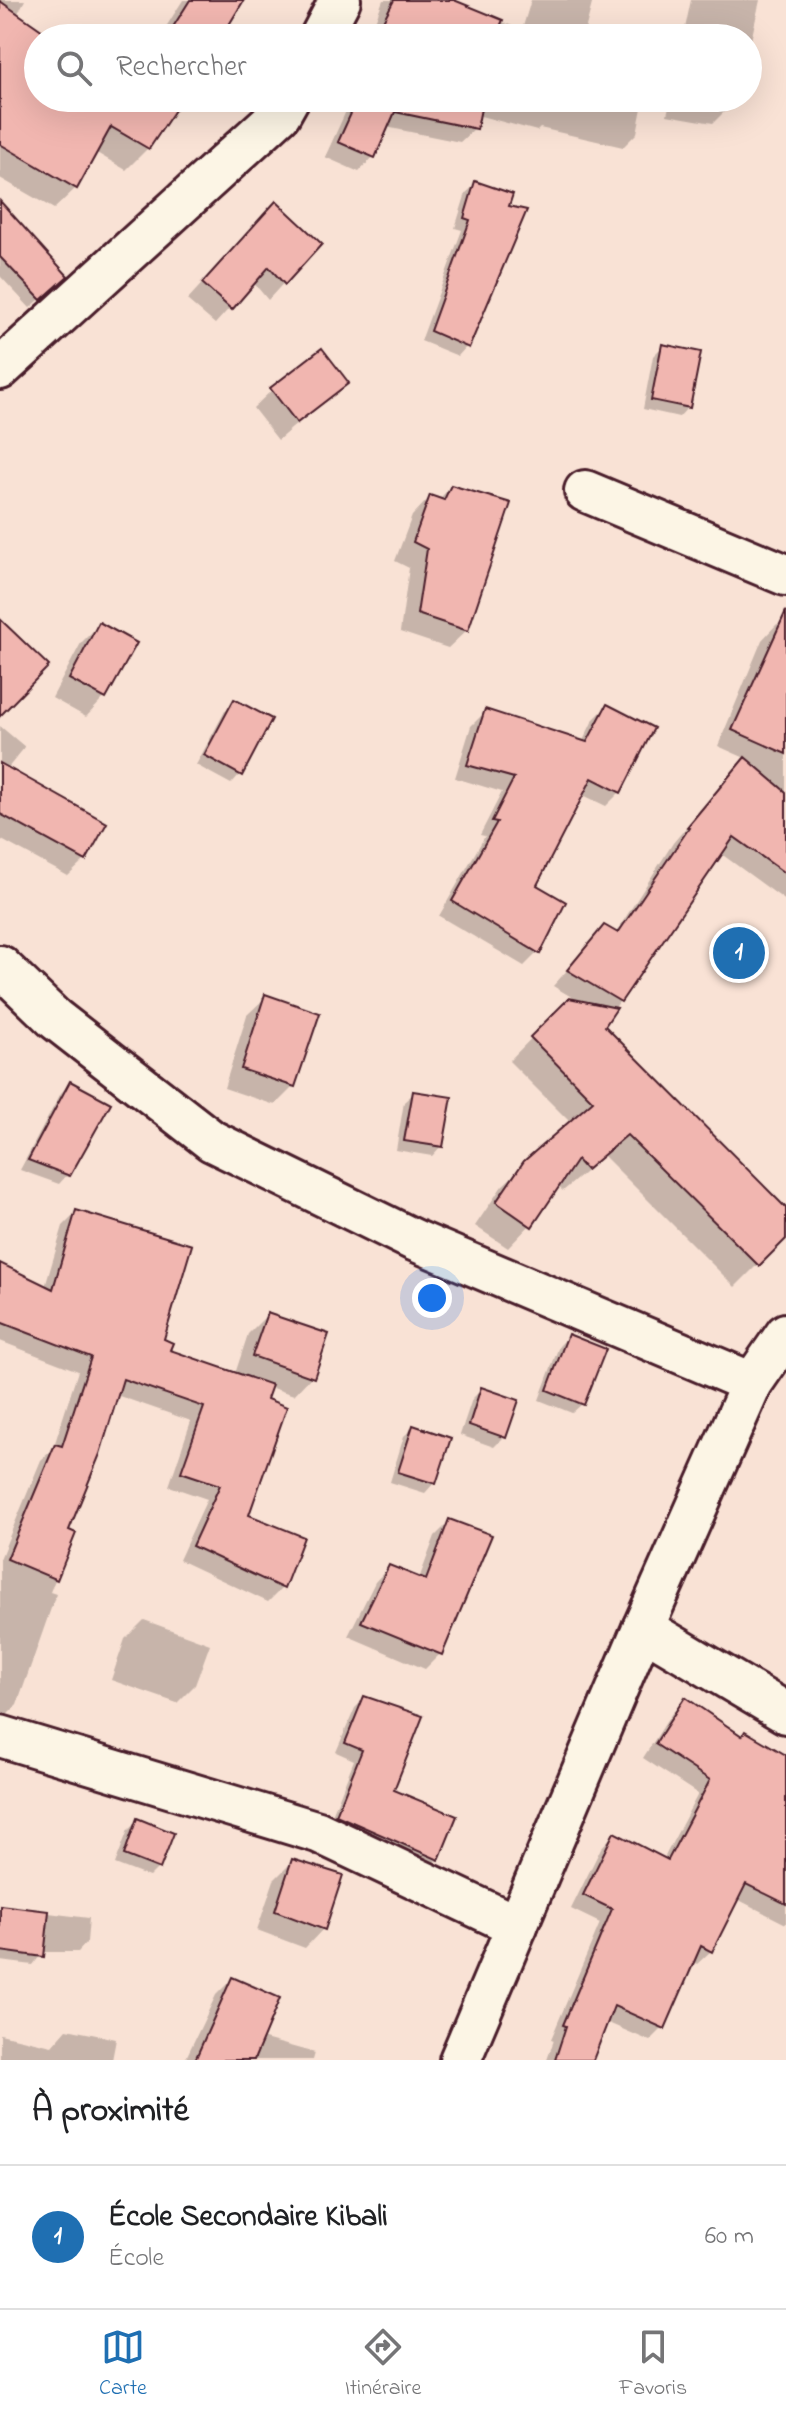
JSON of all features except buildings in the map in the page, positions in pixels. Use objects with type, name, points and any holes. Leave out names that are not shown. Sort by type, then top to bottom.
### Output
[{"type":"street","points":[[327,24],[340,0]]},
{"type":"street","points":[[0,369],[281,112]]},
{"type":"street","points":[[585,491],[786,575]]},
{"type":"street","points":[[0,966],[54,1018],[212,1141],[414,1240],[752,1383]]},
{"type":"street","points":[[460,2060],[643,1628],[752,1383],[786,1334]]},
{"type":"street","points":[[643,1628],[786,1713]]},
{"type":"street","points":[[0,1736],[318,1832],[517,1926]]},
{"type":"place","name":"École Secondaire Kibali","points":[[739,953]]}]
